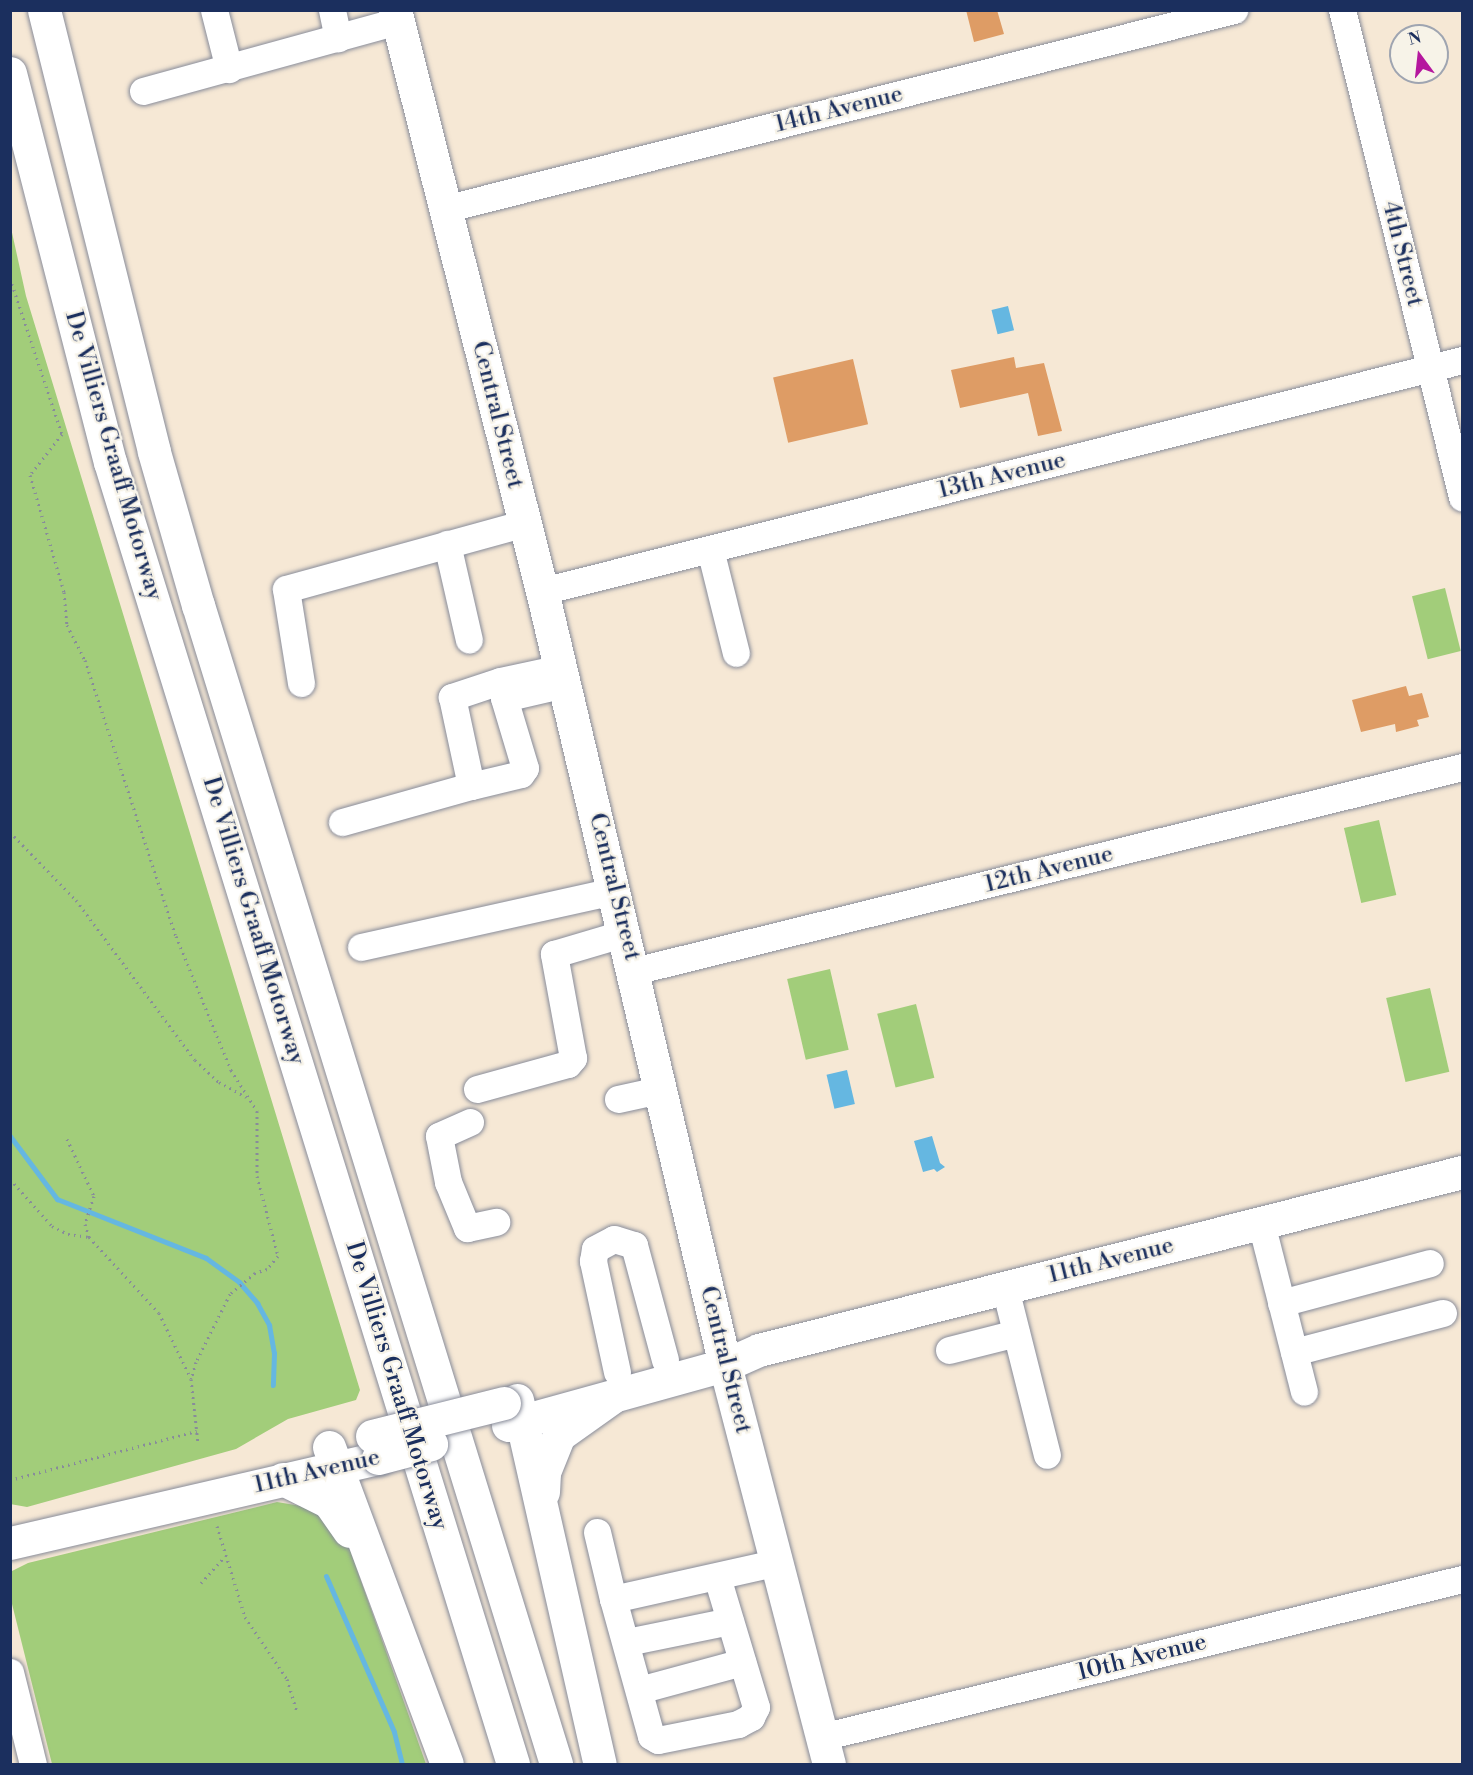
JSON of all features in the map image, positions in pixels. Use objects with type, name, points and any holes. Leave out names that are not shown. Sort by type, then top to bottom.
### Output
[{"type":"main road","points":[[44,10],[148,429],[198,605],[556,1764]]},
{"type":"main road","name":"Central Street","points":[[396,16],[563,676],[723,1356],[826,1750]]},
{"type":"main road","name":"De Villiers Graaff Motorway","points":[[10,73],[110,462],[513,1764]]},
{"type":"main road","name":"11th Avenue","points":[[10,1524],[375,1447],[723,1356],[759,1350],[1462,1172]]},
{"type":"main road","name":"11th Avenue","points":[[614,1385],[665,1360],[723,1356]]},
{"type":"main road","points":[[542,1510],[544,1472],[559,1435],[614,1385]]},
{"type":"main road","points":[[513,1412],[542,1510],[600,1764]]},
{"type":"main road","points":[[332,1457],[378,1585],[447,1764]]},
{"type":"main road","name":"11th Avenue","points":[[10,1543],[283,1479],[332,1457]]},
{"type":"main road","points":[[283,1479],[320,1495],[336,1509],[378,1585]]},
{"type":"street","points":[[214,10],[229,69]]},
{"type":"street","points":[[332,10],[338,38]]},
{"type":"street","name":"14th Avenue","points":[[444,209],[1234,10]]},
{"type":"street","name":"4th Street","points":[[1342,10],[1462,497]]},
{"type":"street","points":[[143,92],[338,38],[396,16]]},
{"type":"street","name":"13th Avenue","points":[[542,591],[1462,360]]},
{"type":"street","points":[[301,683],[286,589],[527,531]]},
{"type":"street","points":[[710,549],[736,653]]},
{"type":"street","points":[[449,551],[470,640]]},
{"type":"street","points":[[471,786],[452,697],[563,676]]},
{"type":"street","points":[[342,822],[520,774],[525,768],[502,689]]},
{"type":"street","name":"12th Avenue","points":[[634,971],[1462,767]]},
{"type":"street","points":[[361,947],[614,891]]},
{"type":"street","points":[[477,1089],[568,1064],[573,1058],[554,954],[625,933]]},
{"type":"street","points":[[618,1099],[659,1090]]},
{"type":"street","points":[[470,1122],[439,1136],[445,1173],[453,1202],[467,1228],[496,1222]]},
{"type":"street","points":[[1261,1223],[1304,1392]]},
{"type":"street","points":[[614,1385],[593,1261],[595,1250],[614,1239],[634,1245],[665,1360]]},
{"type":"street","points":[[1281,1303],[1430,1263]]},
{"type":"street","points":[[1005,1288],[1047,1455]]},
{"type":"street","points":[[1294,1352],[1443,1313]]},
{"type":"street","points":[[949,1350],[1016,1333]]},
{"type":"street","points":[[597,1532],[649,1729],[658,1740],[738,1724],[751,1717],[756,1707],[717,1577]]},
{"type":"street","points":[[613,1599],[778,1562]]},
{"type":"street","name":"10th Avenue","points":[[826,1750],[1462,1579]]},
{"type":"street","points":[[627,1642],[730,1621]]},
{"type":"street","points":[[639,1690],[742,1662]]},
{"type":"street","points":[[10,1672],[33,1764]]},
{"type":"path","points":[[10,278],[62,434],[30,475],[64,592],[67,626],[85,660],[168,916],[231,1070],[257,1111],[257,1176],[278,1256],[267,1269],[251,1277],[232,1293],[210,1329],[191,1379]]},
{"type":"path","points":[[10,832],[76,900],[195,1060],[219,1082],[248,1098]]},
{"type":"path","points":[[67,1139],[94,1196],[88,1216],[89,1238]]},
{"type":"path","points":[[10,1179],[52,1226],[68,1234],[89,1238],[159,1313],[191,1379],[198,1443]]},
{"type":"path","points":[[10,1480],[197,1431]]},
{"type":"path","points":[[217,1526],[245,1617],[287,1679],[297,1711]]},
{"type":"path","points":[[201,1583],[225,1556]]},
{"type":"green space","points":[[11,228],[26,296],[360,1390],[356,1400],[288,1419],[236,1449],[27,1507],[10,1504]]},
{"type":"green space","points":[[1445,588],[1461,651],[1428,659],[1412,596]]},
{"type":"green space","points":[[1379,820],[1396,895],[1361,903],[1344,828]]},
{"type":"green space","points":[[830,969],[849,1050],[806,1060],[787,979]]},
{"type":"green space","points":[[1430,988],[1449,1072],[1405,1082],[1386,998]]},
{"type":"green space","points":[[916,1004],[934,1078],[896,1087],[877,1014]]},
{"type":"green space","points":[[277,1502],[319,1509],[344,1533],[426,1764],[52,1764],[11,1600],[10,1572],[28,1563]]},
{"type":"water","points":[[1008,306],[1014,330],[998,334],[992,310]]},
{"type":"water","points":[[847,1070],[855,1104],[834,1109],[827,1075]]},
{"type":"water","points":[[932,1136],[940,1163],[945,1167],[937,1172],[934,1169],[923,1172],[914,1141]]},
{"type":"building","points":[[966,10],[997,10],[1004,34],[974,42]]},
{"type":"building","points":[[1014,357],[1016,368],[1044,363],[1062,431],[1038,436],[1028,393],[960,408],[951,370]]},
{"type":"building","points":[[853,359],[868,424],[788,443],[773,377]]},
{"type":"building","points":[[1406,686],[1409,696],[1422,693],[1429,717],[1417,720],[1419,726],[1396,732],[1395,724],[1361,732],[1352,700]]},
{"type":"waterway","points":[[10,1136],[57,1199],[206,1258],[239,1282],[257,1303],[269,1325],[274,1353],[273,1385]]},
{"type":"waterway","points":[[326,1576],[394,1732],[402,1764]]}]
